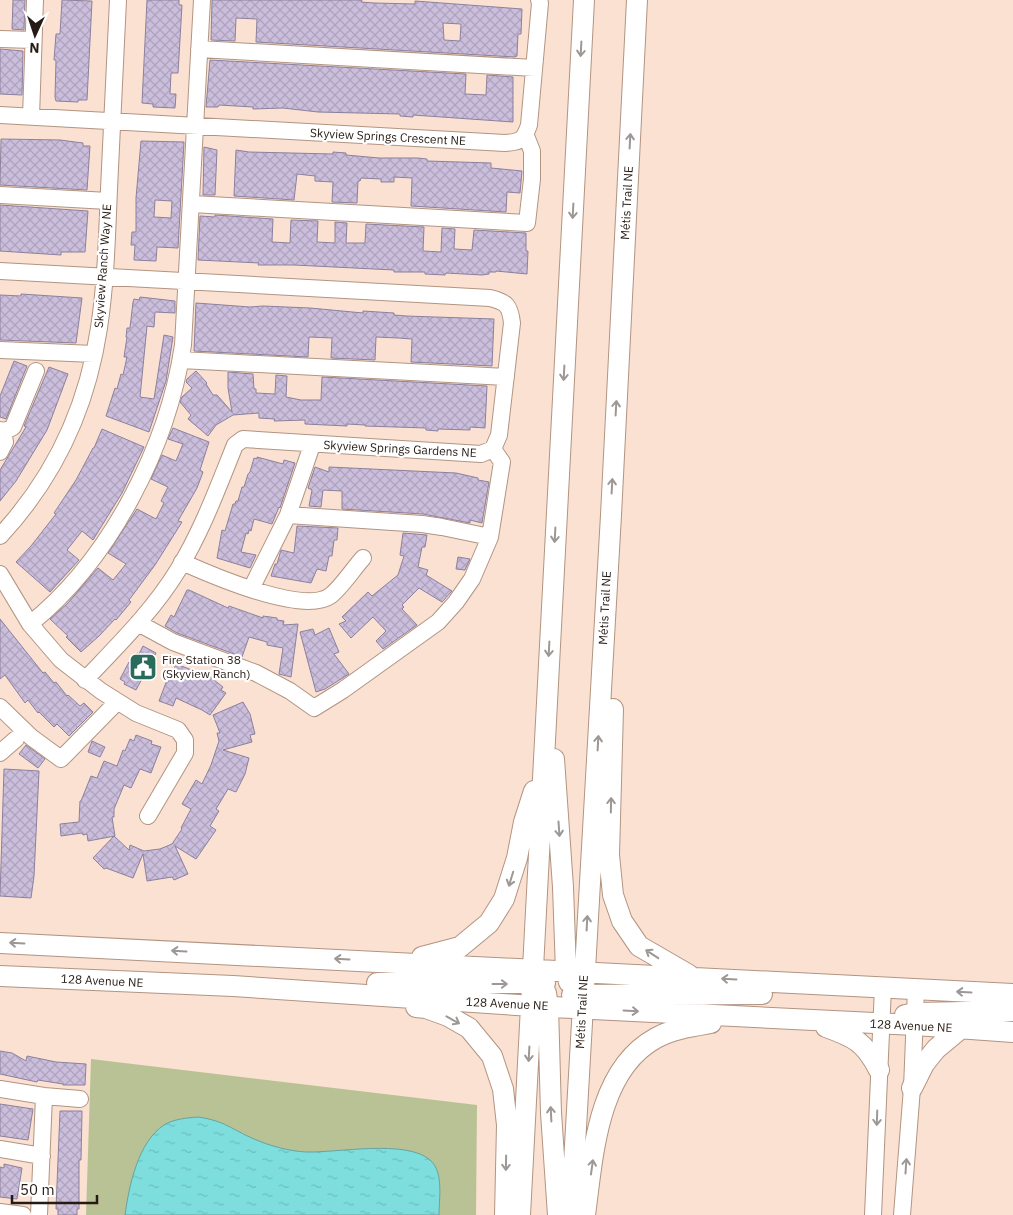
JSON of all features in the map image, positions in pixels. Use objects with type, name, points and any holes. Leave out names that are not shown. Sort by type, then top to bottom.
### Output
[{"type":"main road","points":[[520,1215],[540,991],[543,765],[584,0]]},
{"type":"main road","name":"Métis Trail NE","points":[[571,1215],[576,986],[611,515],[637,0]]},
{"type":"main road","points":[[611,515],[616,554],[610,855],[613,895],[622,921],[640,946],[694,978]]},
{"type":"main road","points":[[547,675],[563,887],[576,986],[771,994],[844,986]]},
{"type":"main road","points":[[390,962],[428,956],[460,947],[487,926],[504,899],[517,858],[524,822],[543,765]]},
{"type":"main road","name":"128 Avenue NE","points":[[0,943],[390,962],[540,991],[576,986],[694,978],[1013,994]]},
{"type":"main road","name":"128 Avenue NE","points":[[0,976],[233,986]]},
{"type":"main road","points":[[233,986],[282,983],[540,991]]},
{"type":"main road","points":[[233,986],[276,993],[426,1008],[448,1016],[468,1028],[492,1056],[503,1089],[507,1125],[505,1215]]},
{"type":"main road","name":"128 Avenue NE","points":[[540,991],[576,986],[737,1017],[881,1024]]},
{"type":"main road","points":[[540,991],[558,1215]]},
{"type":"main road","points":[[881,1024],[887,1018],[915,1019],[1013,1011]]},
{"type":"main road","points":[[585,1215],[592,1161],[603,1112],[615,1081],[632,1056],[656,1038],[689,1026],[715,1023],[737,1017]]},
{"type":"main road","name":"128 Avenue NE","points":[[915,1019],[960,1029],[1013,1032]]},
{"type":"main road","points":[[808,1020],[852,1037],[871,1054],[879,1070]]},
{"type":"main road","points":[[912,1088],[924,1064],[936,1049],[960,1029]]},
{"type":"street","points":[[31,117],[35,0]]},
{"type":"street","name":"Skyview Ranch Way NE","points":[[0,536],[33,496],[51,470],[79,411],[94,354],[99,328],[104,276],[118,0]]},
{"type":"street","points":[[30,624],[54,603],[83,570],[113,529],[128,504],[156,444],[167,411],[181,360],[192,204],[202,0]]},
{"type":"street","points":[[192,204],[527,222],[532,179],[532,151],[526,136],[530,125],[539,0]]},
{"type":"street","points":[[0,38],[33,40]]},
{"type":"street","points":[[200,49],[534,68]]},
{"type":"street","name":"Skyview Springs Crescent NE","points":[[0,116],[505,143],[518,142],[526,136]]},
{"type":"street","points":[[0,195],[108,201]]},
{"type":"street","name":"Skyview Springs Gardens NE","points":[[0,272],[104,276],[490,298],[503,301],[511,311],[512,323],[500,435],[493,449],[481,454],[312,445],[243,439],[235,445],[207,511],[174,576],[138,623],[85,680]]},
{"type":"street","points":[[0,350],[94,354]]},
{"type":"street","points":[[181,360],[506,377]]},
{"type":"street","points":[[0,452],[5,442],[1,431],[13,427],[36,371]]},
{"type":"street","points":[[251,589],[288,516],[312,445]]},
{"type":"street","points":[[138,623],[173,642],[256,673],[290,691],[314,708],[343,690],[438,622],[472,580],[490,538],[502,462],[493,449]]},
{"type":"street","points":[[288,516],[422,524],[490,538]]},
{"type":"street","points":[[182,562],[251,589],[303,601],[318,601],[330,596],[363,558]]},
{"type":"street","points":[[0,574],[30,624],[61,660],[85,680],[117,702],[156,722],[178,730],[185,740],[185,753],[148,816]]},
{"type":"street","points":[[0,707],[31,737],[61,759],[117,702]]},
{"type":"street","points":[[0,752],[16,739]]},
{"type":"street","points":[[873,1215],[883,987]]},
{"type":"street","points":[[902,1215],[912,1088],[916,989]]},
{"type":"street","points":[[0,1089],[80,1099]]},
{"type":"street","points":[[40,1215],[44,1096]]},
{"type":"street","points":[[0,1149],[42,1156]]},
{"type":"street","points":[[0,1212],[23,1215]]},
{"type":"green space","points":[[91,1059],[477,1105],[476,1215],[86,1215]]},
{"type":"water","points":[[198,1117],[222,1123],[266,1144],[293,1151],[319,1152],[371,1148],[405,1150],[419,1154],[430,1160],[437,1171],[440,1186],[439,1215],[125,1215],[132,1178],[141,1153],[148,1142],[155,1133],[168,1123],[180,1119]]},
{"type":"building","points":[[13,0],[25,0],[24,30],[12,29]]},
{"type":"building","points":[[62,0],[92,1],[87,100],[78,100],[78,102],[56,101],[55,97],[56,60],[54,60],[56,34],[60,34]]},
{"type":"building","points":[[147,0],[179,0],[179,5],[182,5],[178,73],[171,73],[170,94],[176,94],[175,108],[153,107],[153,104],[142,103]]},
{"type":"building","points":[[212,0],[362,0],[361,2],[415,4],[415,1],[522,9],[521,34],[518,34],[517,56],[515,57],[256,42],[257,19],[236,18],[235,41],[211,40]],"holes":[[[443,23],[461,24],[460,41],[444,40]]]},
{"type":"building","points":[[0,49],[23,51],[22,95],[0,94]]},
{"type":"building","points":[[210,60],[466,74],[465,94],[486,95],[487,75],[513,77],[513,122],[413,115],[413,117],[400,116],[400,114],[318,112],[283,108],[253,109],[253,107],[219,105],[218,107],[206,107]]},
{"type":"building","points":[[1,139],[60,140],[83,143],[83,146],[90,146],[87,190],[0,185]]},
{"type":"building","points":[[141,141],[184,142],[178,248],[157,247],[156,261],[134,260],[135,245],[131,245],[132,232],[136,232],[136,198]],"holes":[[[155,200],[172,201],[171,218],[154,217]]]},
{"type":"building","points":[[204,147],[217,150],[215,195],[203,195]]},
{"type":"building","points":[[236,150],[333,154],[333,152],[379,158],[418,158],[427,159],[427,161],[491,163],[491,168],[522,171],[520,193],[507,192],[506,212],[411,206],[412,178],[394,177],[394,182],[381,182],[381,179],[361,178],[358,181],[357,203],[332,202],[333,182],[315,181],[315,176],[297,174],[294,200],[234,196]]},
{"type":"building","points":[[0,205],[88,211],[85,252],[61,252],[61,255],[0,251]]},
{"type":"building","points":[[215,215],[273,219],[272,242],[290,243],[291,220],[318,221],[317,242],[335,243],[335,222],[347,223],[346,243],[365,243],[366,224],[424,227],[423,251],[441,252],[442,228],[455,229],[454,249],[472,250],[474,230],[526,233],[526,251],[528,251],[527,274],[496,271],[482,275],[446,273],[445,275],[425,274],[425,272],[394,272],[394,270],[258,265],[259,263],[198,260],[200,216],[215,217]]},
{"type":"building","points":[[21,294],[82,298],[76,343],[0,340],[0,295],[21,296]]},
{"type":"building","points":[[140,297],[175,301],[175,313],[155,312],[154,327],[147,326],[140,397],[154,399],[164,335],[173,337],[166,381],[149,432],[106,416],[115,388],[117,389],[121,374],[123,375],[127,357],[124,357],[127,328],[130,328],[133,302],[134,299],[139,300]]},
{"type":"building","points":[[196,303],[250,307],[310,308],[363,313],[363,311],[394,313],[394,315],[406,316],[494,319],[492,366],[411,362],[412,339],[398,338],[376,337],[375,360],[331,358],[332,338],[309,337],[308,357],[194,351]]},
{"type":"building","points":[[14,361],[27,366],[6,419],[0,417],[0,396]]},
{"type":"building","points":[[49,367],[68,374],[47,430],[16,481],[0,501],[0,470],[26,427],[24,426]]},
{"type":"building","points":[[196,371],[207,383],[213,395],[217,395],[232,412],[228,388],[228,372],[253,374],[256,393],[275,394],[276,375],[287,376],[286,397],[301,400],[321,400],[322,377],[487,386],[485,428],[470,427],[470,430],[438,429],[438,431],[426,430],[426,428],[305,424],[305,420],[274,421],[275,419],[259,418],[259,413],[233,415],[216,425],[208,436],[188,419],[191,415],[180,402],[182,397],[192,388],[186,382],[187,379]]},
{"type":"building","points":[[173,428],[209,442],[200,470],[203,472],[197,488],[178,521],[182,522],[155,565],[129,600],[131,602],[116,620],[81,652],[50,619],[67,604],[98,568],[113,580],[126,564],[108,553],[137,509],[156,519],[164,503],[161,501],[168,487],[151,479],[162,455],[176,461],[183,444],[168,439]]},
{"type":"building","points":[[102,429],[144,447],[122,493],[93,540],[82,531],[67,550],[79,560],[50,592],[16,562],[56,514],[54,513],[76,480],[94,448]]},
{"type":"building","points":[[257,457],[283,464],[284,460],[295,463],[280,508],[272,524],[254,519],[251,531],[249,530],[248,534],[246,533],[241,552],[256,555],[250,568],[217,558],[222,530],[225,531],[233,504],[238,501],[254,458],[257,459]]},
{"type":"building","points":[[315,467],[329,472],[329,467],[456,473],[478,478],[478,480],[489,482],[482,523],[470,520],[470,523],[423,514],[342,509],[342,491],[323,490],[321,507],[309,506],[312,490],[308,488]]},
{"type":"building","points":[[297,526],[338,528],[337,540],[334,540],[332,556],[329,556],[326,571],[317,569],[311,583],[271,576],[281,550],[294,553]]},
{"type":"building","points":[[403,533],[427,535],[425,547],[422,547],[418,567],[428,570],[426,575],[452,591],[442,602],[419,588],[402,605],[404,607],[402,609],[417,625],[383,649],[376,641],[386,631],[373,617],[351,638],[339,624],[346,621],[342,617],[368,592],[372,596],[398,575],[404,556],[400,555]]},
{"type":"building","points":[[458,557],[470,559],[465,570],[456,569]]},
{"type":"building","points":[[187,590],[228,608],[229,606],[263,618],[263,616],[277,618],[277,620],[284,621],[283,625],[298,624],[291,677],[279,674],[283,648],[267,645],[267,642],[249,637],[242,657],[177,633],[165,626],[171,615],[174,617]]},
{"type":"building","points":[[0,619],[43,673],[45,672],[54,683],[56,682],[67,696],[80,706],[84,703],[93,712],[69,736],[57,724],[54,727],[38,713],[28,700],[25,703],[5,675],[0,679]]},
{"type":"building","points":[[329,628],[339,652],[334,654],[349,674],[325,689],[316,692],[300,632],[313,629],[315,635]]},
{"type":"building","points":[[143,646],[156,653],[136,690],[124,684],[125,682],[120,679],[129,662],[137,653],[139,654]]},
{"type":"building","points":[[176,664],[210,677],[223,687],[221,690],[226,693],[210,715],[176,698],[173,706],[159,701]]},
{"type":"building","points":[[243,702],[250,714],[255,734],[250,735],[252,742],[223,750],[249,758],[245,774],[236,792],[228,789],[216,809],[219,811],[210,826],[216,830],[196,859],[175,846],[188,874],[174,880],[172,877],[147,881],[143,854],[133,878],[106,868],[104,869],[93,858],[114,836],[129,850],[130,845],[144,851],[160,849],[172,844],[182,829],[191,809],[182,804],[196,780],[202,784],[219,741],[217,733],[220,733],[213,715]]},
{"type":"building","points":[[136,735],[152,741],[151,744],[161,747],[151,773],[140,769],[131,788],[124,785],[114,809],[114,817],[112,817],[115,836],[88,841],[87,834],[83,835],[82,833],[61,836],[60,824],[79,822],[80,801],[91,776],[97,778],[104,761],[117,766],[123,750],[125,751],[130,739],[134,741]]},
{"type":"building","points":[[92,741],[105,747],[100,757],[88,752]]},
{"type":"building","points":[[26,745],[45,759],[38,768],[19,754]]},
{"type":"building","points":[[4,769],[39,771],[34,876],[31,898],[0,896]]},
{"type":"building","points":[[0,1051],[12,1053],[26,1061],[27,1056],[56,1062],[86,1064],[85,1085],[63,1085],[38,1080],[37,1082],[0,1074]]},
{"type":"building","points":[[0,1104],[33,1109],[28,1140],[0,1136]]},
{"type":"building","points":[[60,1111],[82,1111],[79,1209],[77,1209],[77,1215],[58,1215],[58,1209],[56,1209]]},
{"type":"building","points":[[4,1164],[22,1168],[17,1199],[0,1197],[0,1167],[4,1168]]},
{"type":"place","name":"Fire Station 38 (Skyview Ranch)","points":[[143,667]]}]
